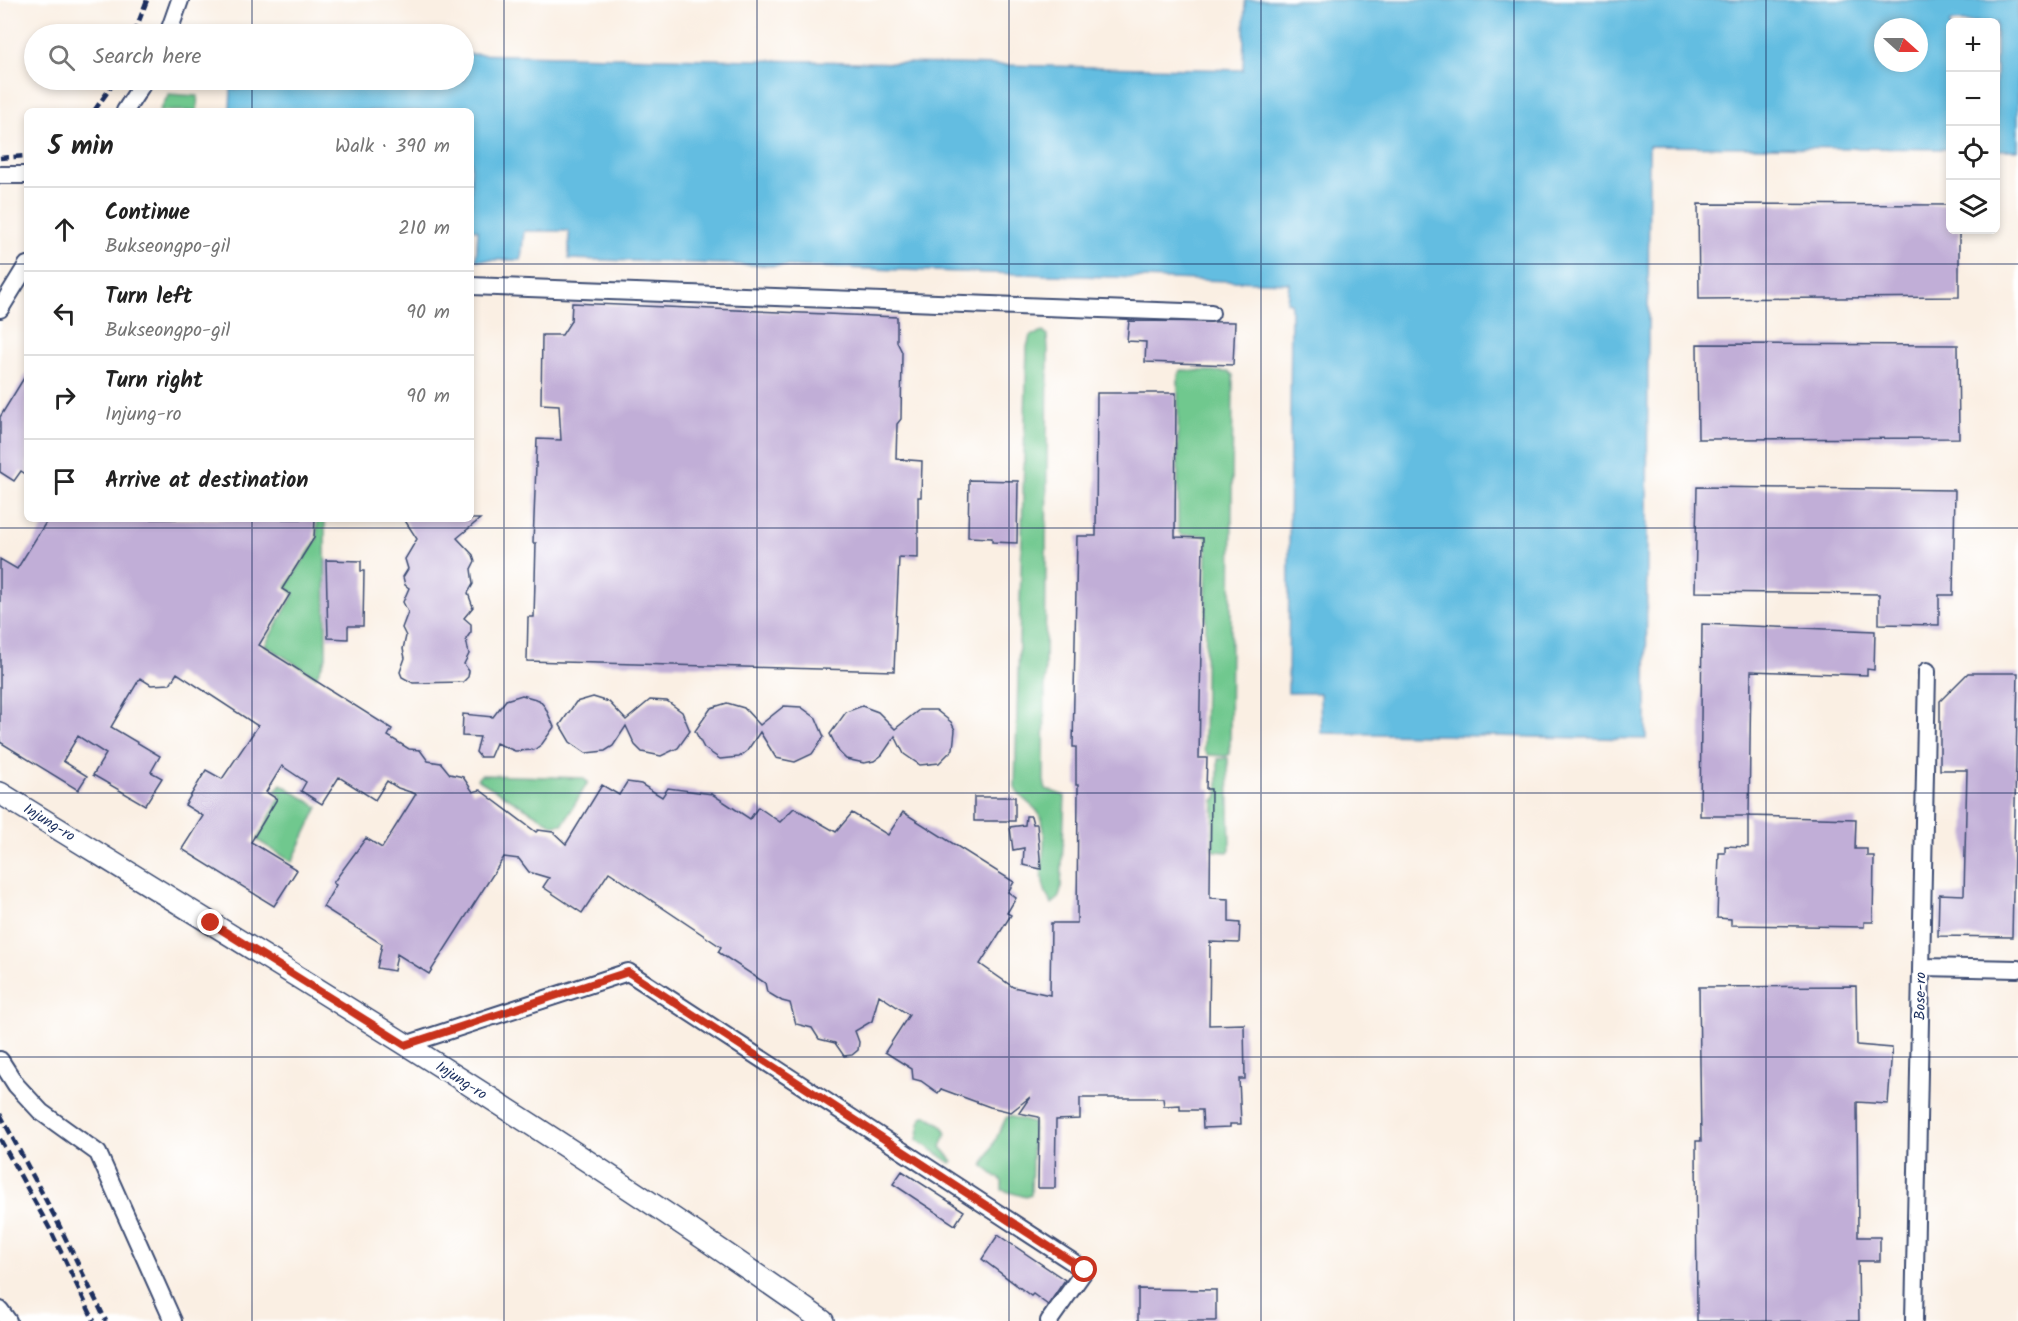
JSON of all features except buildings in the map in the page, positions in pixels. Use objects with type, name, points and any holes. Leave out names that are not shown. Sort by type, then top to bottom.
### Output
[{"type":"main road","name":"Injung-ro","points":[[0,793],[405,1045],[722,1249],[823,1321]]},
{"type":"street","points":[[172,24],[180,0]]},
{"type":"street","points":[[127,108],[139,90]]},
{"type":"street","points":[[0,175],[24,175]]},
{"type":"street","points":[[0,309],[24,270]]},
{"type":"street","points":[[474,286],[1211,313]]},
{"type":"street","name":"Bose-ro","points":[[1914,1321],[1927,671]]},
{"type":"street","points":[[1922,968],[2018,969]]},
{"type":"street","points":[[405,1045],[628,972],[1085,1270],[1049,1321]]},
{"type":"street","points":[[0,1060],[16,1084],[41,1112],[98,1152],[173,1321]]},
{"type":"street","points":[[0,1310],[8,1321]]},
{"type":"green space","points":[[169,94],[198,96],[197,108],[161,108]]},
{"type":"green space","points":[[1043,332],[1047,335],[1048,349],[1044,781],[1046,789],[1065,796],[1061,889],[1058,899],[1052,904],[1043,883],[1044,831],[1042,820],[1037,810],[1021,797],[1015,788],[1027,347],[1030,336]]},
{"type":"green space","points":[[1181,370],[1229,372],[1233,375],[1230,754],[1226,756],[1208,755],[1204,750],[1207,538],[1203,535],[1181,535],[1178,531],[1178,376]]},
{"type":"green space","points":[[317,522],[325,522],[326,657],[316,677],[265,645],[294,594],[286,587],[317,539]]},
{"type":"green space","points":[[1228,758],[1230,849],[1228,852],[1215,851],[1213,846],[1214,801],[1218,796],[1218,759]]},
{"type":"green space","points":[[481,775],[582,778],[588,782],[563,824],[553,825],[477,779]]},
{"type":"green space","points":[[281,784],[318,807],[292,862],[257,840],[281,796],[275,791]]},
{"type":"green space","points":[[926,1115],[943,1126],[946,1134],[941,1147],[953,1161],[951,1163],[917,1140],[921,1118]]},
{"type":"green space","points":[[1009,1116],[1033,1123],[1031,1195],[1026,1197],[1002,1190],[1002,1181],[983,1166]]},
{"type":"water","points":[[1245,0],[2018,0],[2018,150],[2000,150],[2000,18],[1946,18],[1946,149],[1649,146],[1646,739],[1321,733],[1320,693],[1288,693],[1291,303],[1287,302],[1289,283],[569,259],[569,231],[524,231],[521,260],[476,260],[478,230],[474,229],[474,108],[230,108],[231,90],[474,90],[474,54],[1243,70]]},
{"type":"railway","points":[[138,24],[147,0]]},
{"type":"railway","points":[[96,108],[109,90]]},
{"type":"railway","points":[[0,158],[24,156]]},
{"type":"railway","points":[[0,1114],[57,1221],[106,1321]]},
{"type":"railway","points":[[0,1139],[51,1231],[94,1321]]},
{"type":"route","points":[[211,923],[405,1045],[628,972],[1085,1270]]}]
